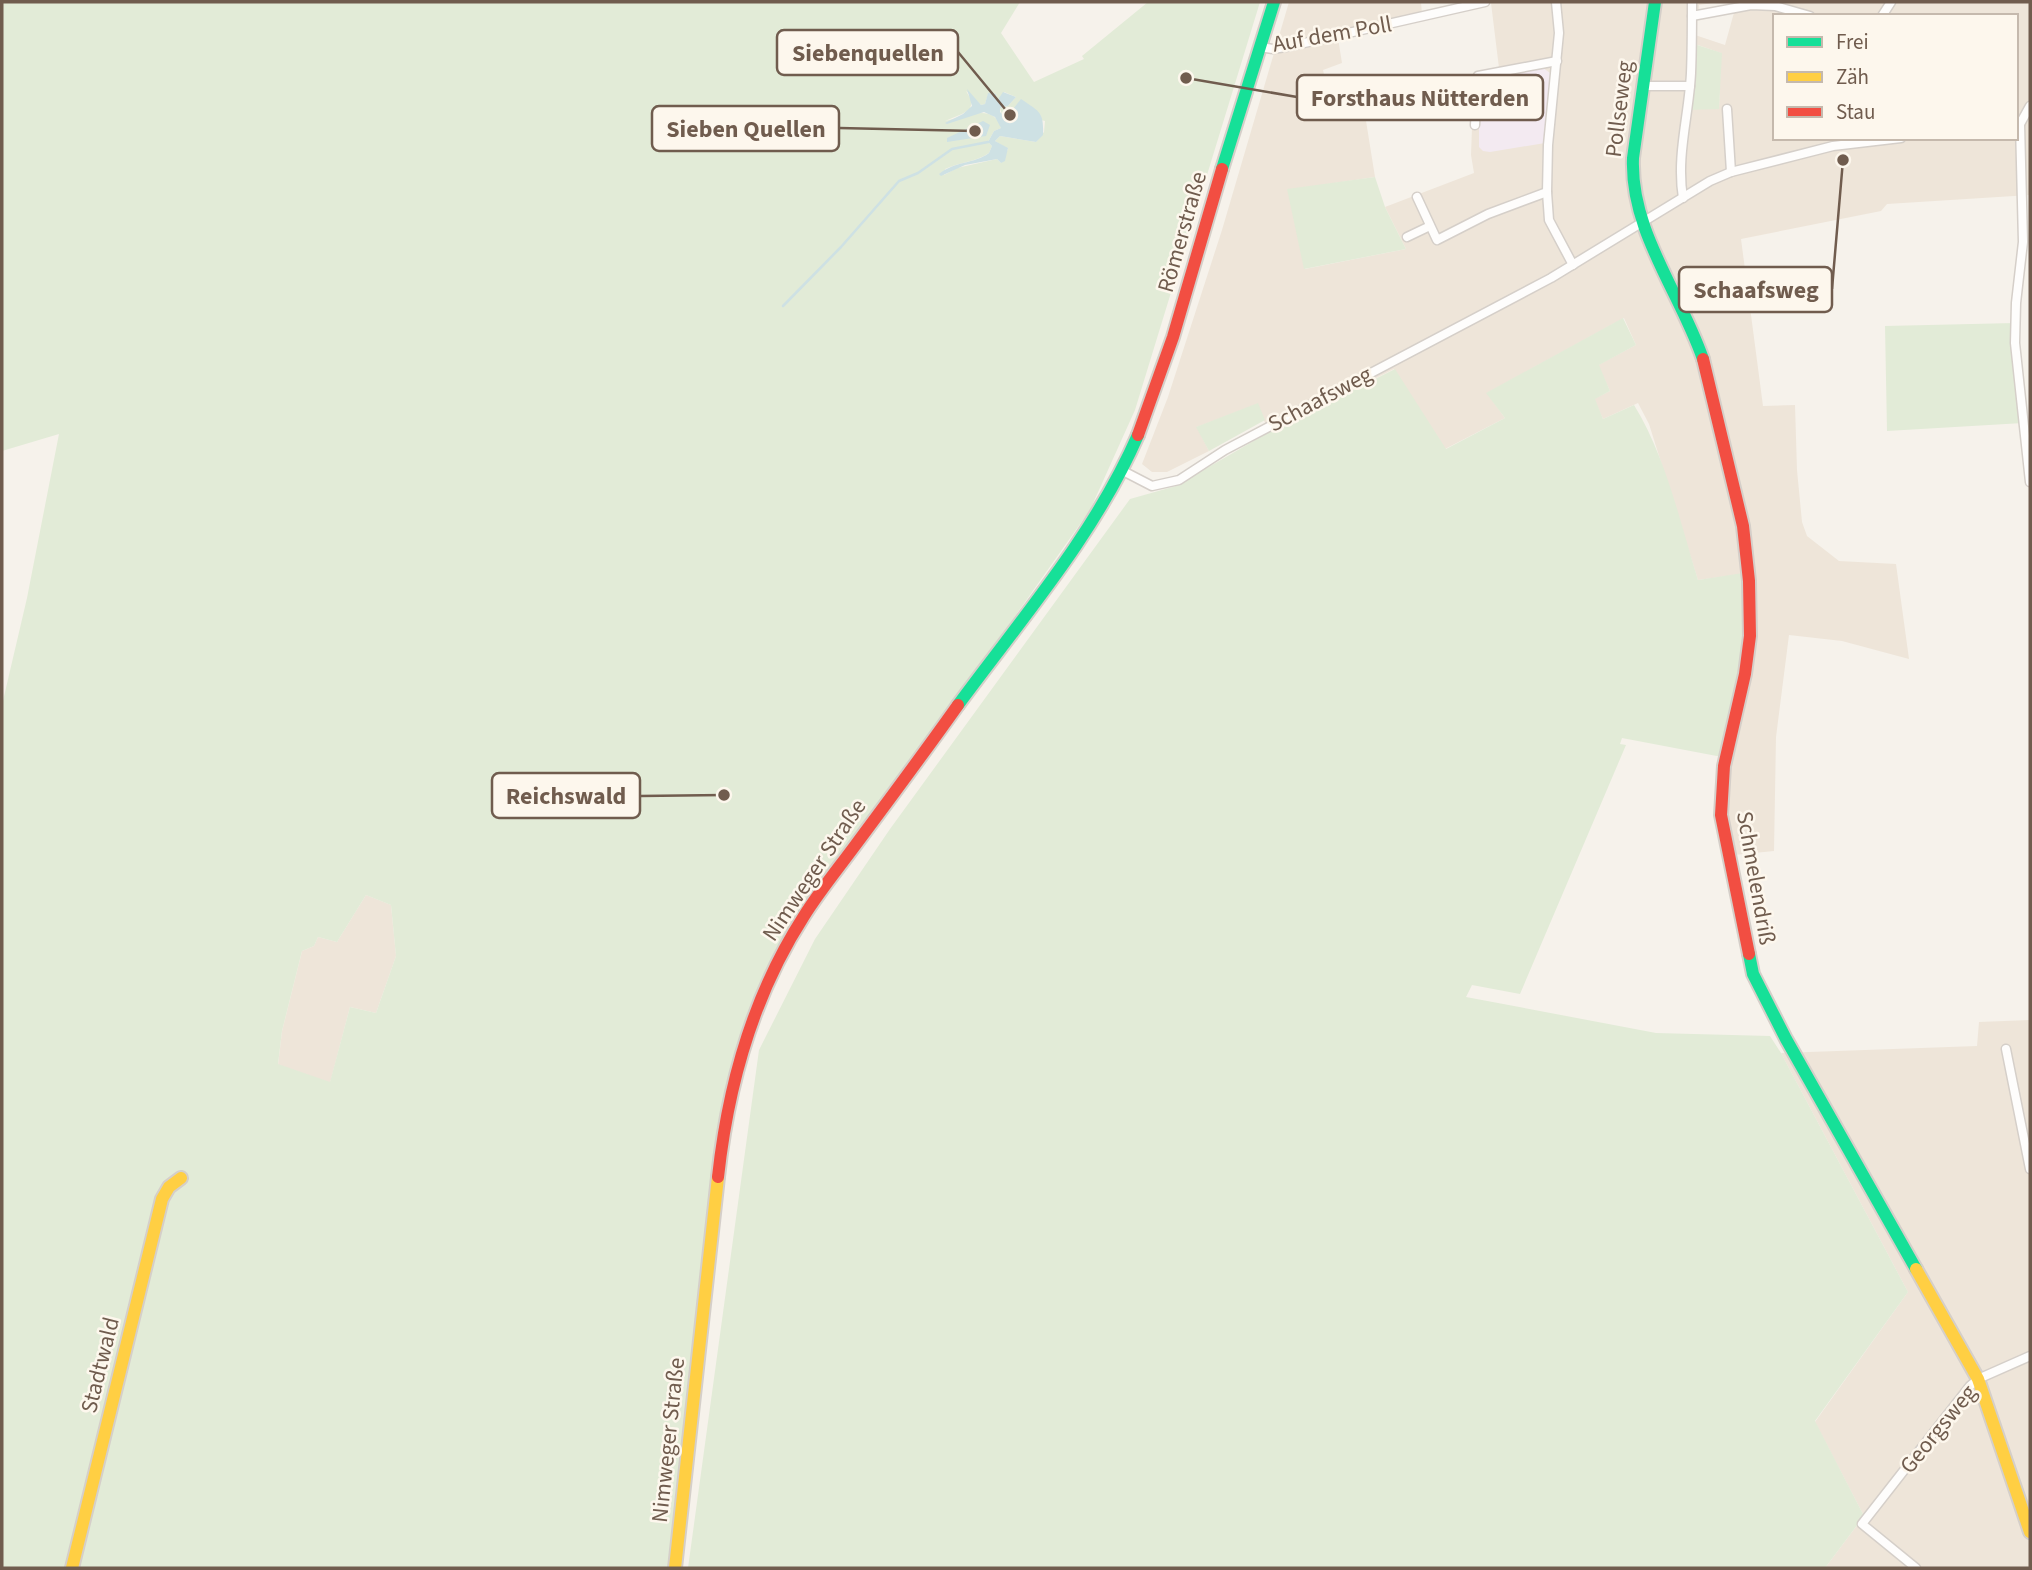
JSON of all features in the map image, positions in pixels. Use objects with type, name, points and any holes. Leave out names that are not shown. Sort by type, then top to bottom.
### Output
[{"type":"street","name":"Römerstraße","points":[[1123,471],[1143,429],[1161,376],[1274,2]]},
{"type":"street","name":"Auf dem Poll","points":[[1260,47],[1291,46],[1485,2]]},
{"type":"street","points":[[1556,2],[1559,33],[1548,145],[1547,192],[1549,220],[1573,265]]},
{"type":"street","name":"Pollseweg","points":[[1644,220],[1632,180],[1655,2]]},
{"type":"street","points":[[1683,198],[1683,149],[1690,86],[1692,2]]},
{"type":"street","points":[[1692,16],[1751,4],[1775,6],[1792,13]]},
{"type":"street","points":[[1475,125],[1478,76],[1557,61]]},
{"type":"street","points":[[1643,86],[1690,86]]},
{"type":"street","points":[[2030,106],[2018,124],[2023,242],[2015,303],[2015,343],[2030,482]]},
{"type":"street","points":[[1727,109],[1731,172]]},
{"type":"street","points":[[2018,124],[2030,121]]},
{"type":"street","name":"Schaafsweg","points":[[1123,471],[1152,486],[1179,480],[1225,450],[1493,310],[1573,265],[1644,220],[1731,172],[1848,141],[1866,140]]},
{"type":"street","points":[[1417,197],[1437,240],[1488,214],[1547,192]]},
{"type":"street","name":"Schmelendriß","points":[[1644,220],[1649,239],[1700,351],[1723,436],[1744,536],[1749,581],[1750,636],[1745,674],[1724,766],[1721,815],[1753,974],[1786,1039],[1978,1379],[2030,1532]]},
{"type":"street","points":[[1407,237],[1430,226]]},
{"type":"street","name":"Nimweger Straße","points":[[675,1568],[722,1139],[735,1073],[756,1007],[776,962],[804,915],[1086,532],[1123,471]]},
{"type":"street","points":[[2006,1049],[2030,1169]]},
{"type":"street","name":"Stadtwald","points":[[72,1568],[162,1199],[169,1187],[181,1178]]},
{"type":"street","name":"Georgsweg","points":[[1916,1568],[1862,1524],[1978,1379],[2030,1356]]},
{"type":"shaded area","points":[[1289,2],[1421,2],[1422,15],[1337,32],[1342,63],[1323,70],[1330,101],[1362,96],[1375,177],[1288,190],[1305,269],[1406,249],[1385,207],[1474,173],[1471,155],[1474,73],[1499,68],[1491,3],[1466,5],[1466,2],[1720,2],[1699,5],[1700,15],[1751,5],[1775,6],[1776,2],[2030,2],[2030,195],[1887,204],[1881,211],[1741,239],[1763,406],[1795,405],[1797,470],[1802,522],[1807,536],[1839,561],[1896,564],[1909,659],[1842,641],[1789,635],[1776,737],[1774,851],[1724,856],[1719,816],[1719,769],[1746,631],[1743,574],[1698,580],[1649,424],[1638,403],[1603,419],[1594,399],[1610,391],[1598,365],[1636,345],[1624,318],[1487,393],[1505,418],[1445,449],[1394,369],[1269,432],[1257,404],[1197,427],[1209,451],[1167,472],[1152,472],[1142,464],[1168,397],[1222,230]],"holes":[[[1735,9],[1725,45],[1692,34],[1693,17]],[[1692,43],[1721,53],[1719,109],[1688,109]]]},
{"type":"shaded area","points":[[1543,68],[1553,75],[1545,143],[1483,151],[1479,147],[1479,89],[1484,80]]},
{"type":"shaded area","points":[[967,89],[981,105],[985,104],[988,93],[996,94],[997,101],[1003,92],[1016,97],[1008,106],[1000,108],[1006,118],[1021,99],[1040,113],[1043,135],[1036,142],[1000,136],[995,141],[1008,148],[1005,161],[1001,163],[997,159],[965,165],[941,176],[939,174],[951,167],[989,153],[992,146],[988,142],[994,131],[1001,128],[995,117],[984,112],[945,123],[972,106]]},
{"type":"shaded area","points":[[983,121],[990,125],[986,136],[947,142],[947,138]]},
{"type":"shaded area","points":[[366,895],[391,905],[396,956],[376,1013],[350,1007],[330,1083],[278,1065],[282,1031],[302,951],[314,946],[318,937],[337,942]]},
{"type":"shaded area","points":[[2030,1020],[2030,1568],[1825,1568],[1864,1516],[1815,1422],[1908,1292],[1781,1053],[1977,1046],[1979,1022]]},
{"type":"green space","points":[[2,2],[1020,2],[1001,33],[1034,82],[1084,59],[1082,56],[1148,2],[1260,2],[1135,410],[1090,510],[804,915],[735,1073],[674,1568],[2,1568],[2,705],[27,598],[59,434],[2,451]],"holes":[[[966,91],[981,105],[985,104],[988,94],[996,94],[997,102],[1004,92],[1016,97],[1008,106],[1000,108],[1002,115],[1006,118],[1011,112],[1045,121],[1044,132],[1036,142],[1000,136],[995,141],[1008,149],[1001,163],[997,159],[957,168],[944,175],[945,169],[989,153],[992,146],[988,142],[994,131],[1001,128],[992,115],[985,113],[945,121],[970,109],[972,101]],[[366,895],[391,905],[396,956],[376,1013],[350,1007],[330,1082],[278,1064],[282,1031],[302,951],[314,946],[318,937],[337,942]]]},
{"type":"green space","points":[[1691,43],[1722,53],[1719,109],[1688,110]]},
{"type":"green space","points":[[1375,177],[1385,207],[1406,249],[1304,269],[1287,189]]},
{"type":"green space","points":[[1623,318],[1636,345],[1599,365],[1610,391],[1595,399],[1603,419],[1634,405],[1664,468],[1698,580],[1743,573],[1746,631],[1722,757],[1622,738],[1620,744],[1626,745],[1520,994],[1472,985],[1466,997],[1656,1033],[1770,1036],[1908,1292],[1815,1421],[1864,1516],[1825,1568],[688,1568],[759,1050],[815,939],[890,829],[1130,499],[1176,486],[1269,432],[1395,369],[1446,449],[1505,418],[1486,393]]},
{"type":"green space","points":[[2015,323],[2023,423],[1887,431],[1885,326]]},
{"type":"green space","points":[[1258,403],[1265,420],[1209,451],[1196,427]]},
{"type":"waterway","points":[[783,306],[841,247],[899,181],[918,173],[952,149],[988,142]]},
{"type":"traffic: fast","points":[[1222,169],[1274,2]]},
{"type":"traffic: fast","points":[[1655,2],[1633,158],[1634,185],[1648,236],[1703,359]]},
{"type":"traffic: fast","points":[[958,705],[1079,541],[1101,507],[1138,435]]},
{"type":"traffic: fast","points":[[1749,954],[1753,974],[1786,1039],[1916,1269]]},
{"type":"traffic: slow","points":[[675,1568],[718,1177]]},
{"type":"traffic: slow","points":[[72,1568],[162,1199],[169,1187],[181,1178]]},
{"type":"traffic: slow","points":[[1916,1269],[1978,1379],[2030,1532]]},
{"type":"traffic: jam","points":[[1138,435],[1173,337],[1222,169]]},
{"type":"traffic: jam","points":[[1703,359],[1743,526],[1749,581],[1750,636],[1745,674],[1724,766],[1721,815],[1749,954]]},
{"type":"traffic: jam","points":[[718,1177],[736,1075],[770,977],[816,898],[958,705]]},
{"type":"place","name":"Forsthaus Nütterden","points":[[1186,78]]},
{"type":"place","name":"Siebenquellen","points":[[1010,115]]},
{"type":"place","name":"Sieben Quellen","points":[[975,131]]},
{"type":"place","name":"Schaafsweg","points":[[1843,160]]},
{"type":"place","name":"Reichswald","points":[[724,795]]}]
